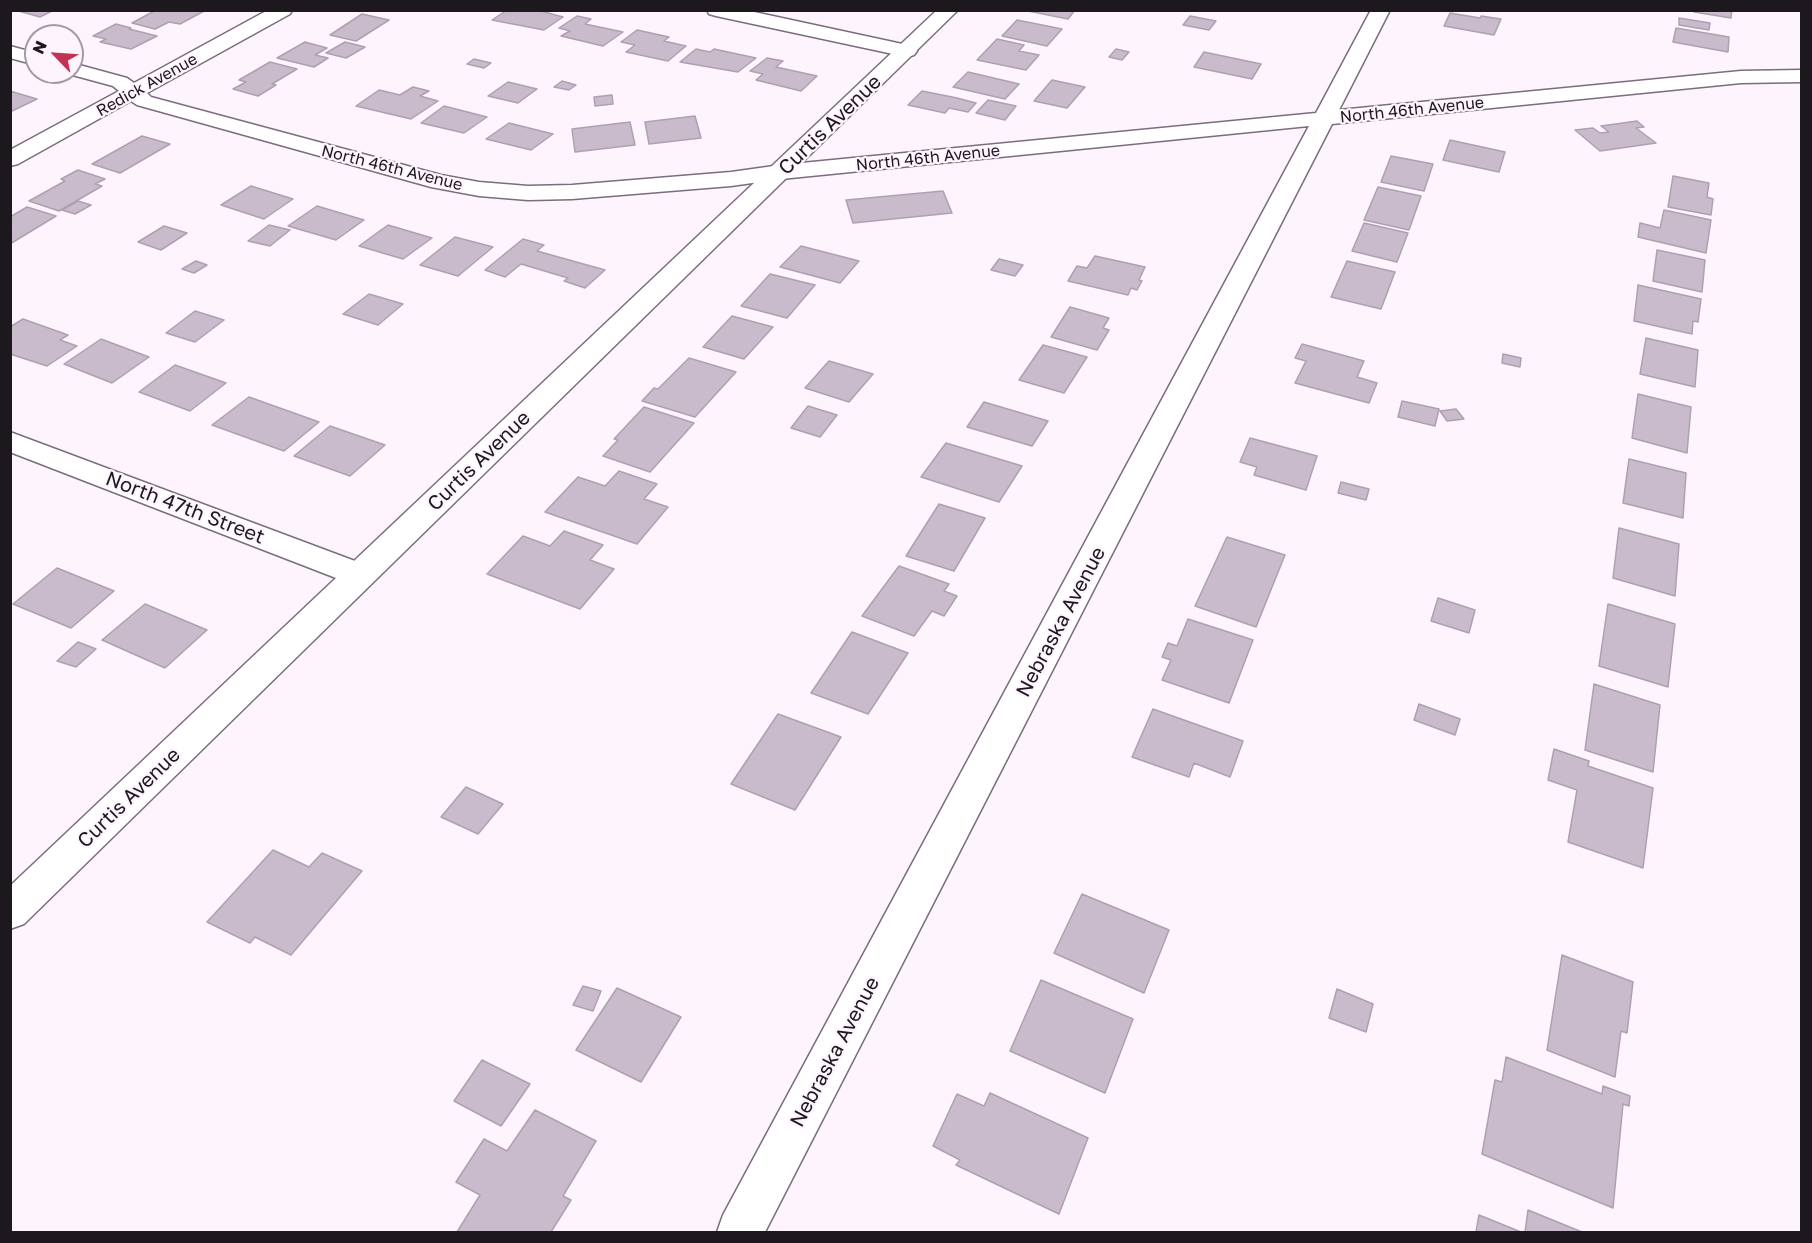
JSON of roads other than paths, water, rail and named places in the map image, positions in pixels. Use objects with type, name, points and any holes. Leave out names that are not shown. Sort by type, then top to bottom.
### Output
[{"type":"street","name":"Redick Avenue","points":[[10,159],[283,10]]},
{"type":"street","points":[[716,10],[907,51]]},
{"type":"street","name":"Curtis Avenue","points":[[10,912],[949,10]]},
{"type":"street","name":"Nebraska Avenue","points":[[740,1233],[1381,10]]},
{"type":"street","name":"North 46th Avenue","points":[[84,72],[120,82],[144,101],[439,182],[479,189],[528,193],[572,192],[731,179],[781,172],[1741,77],[1802,76]]},
{"type":"street","name":"North 47th Street","points":[[10,441],[360,575]]}]
